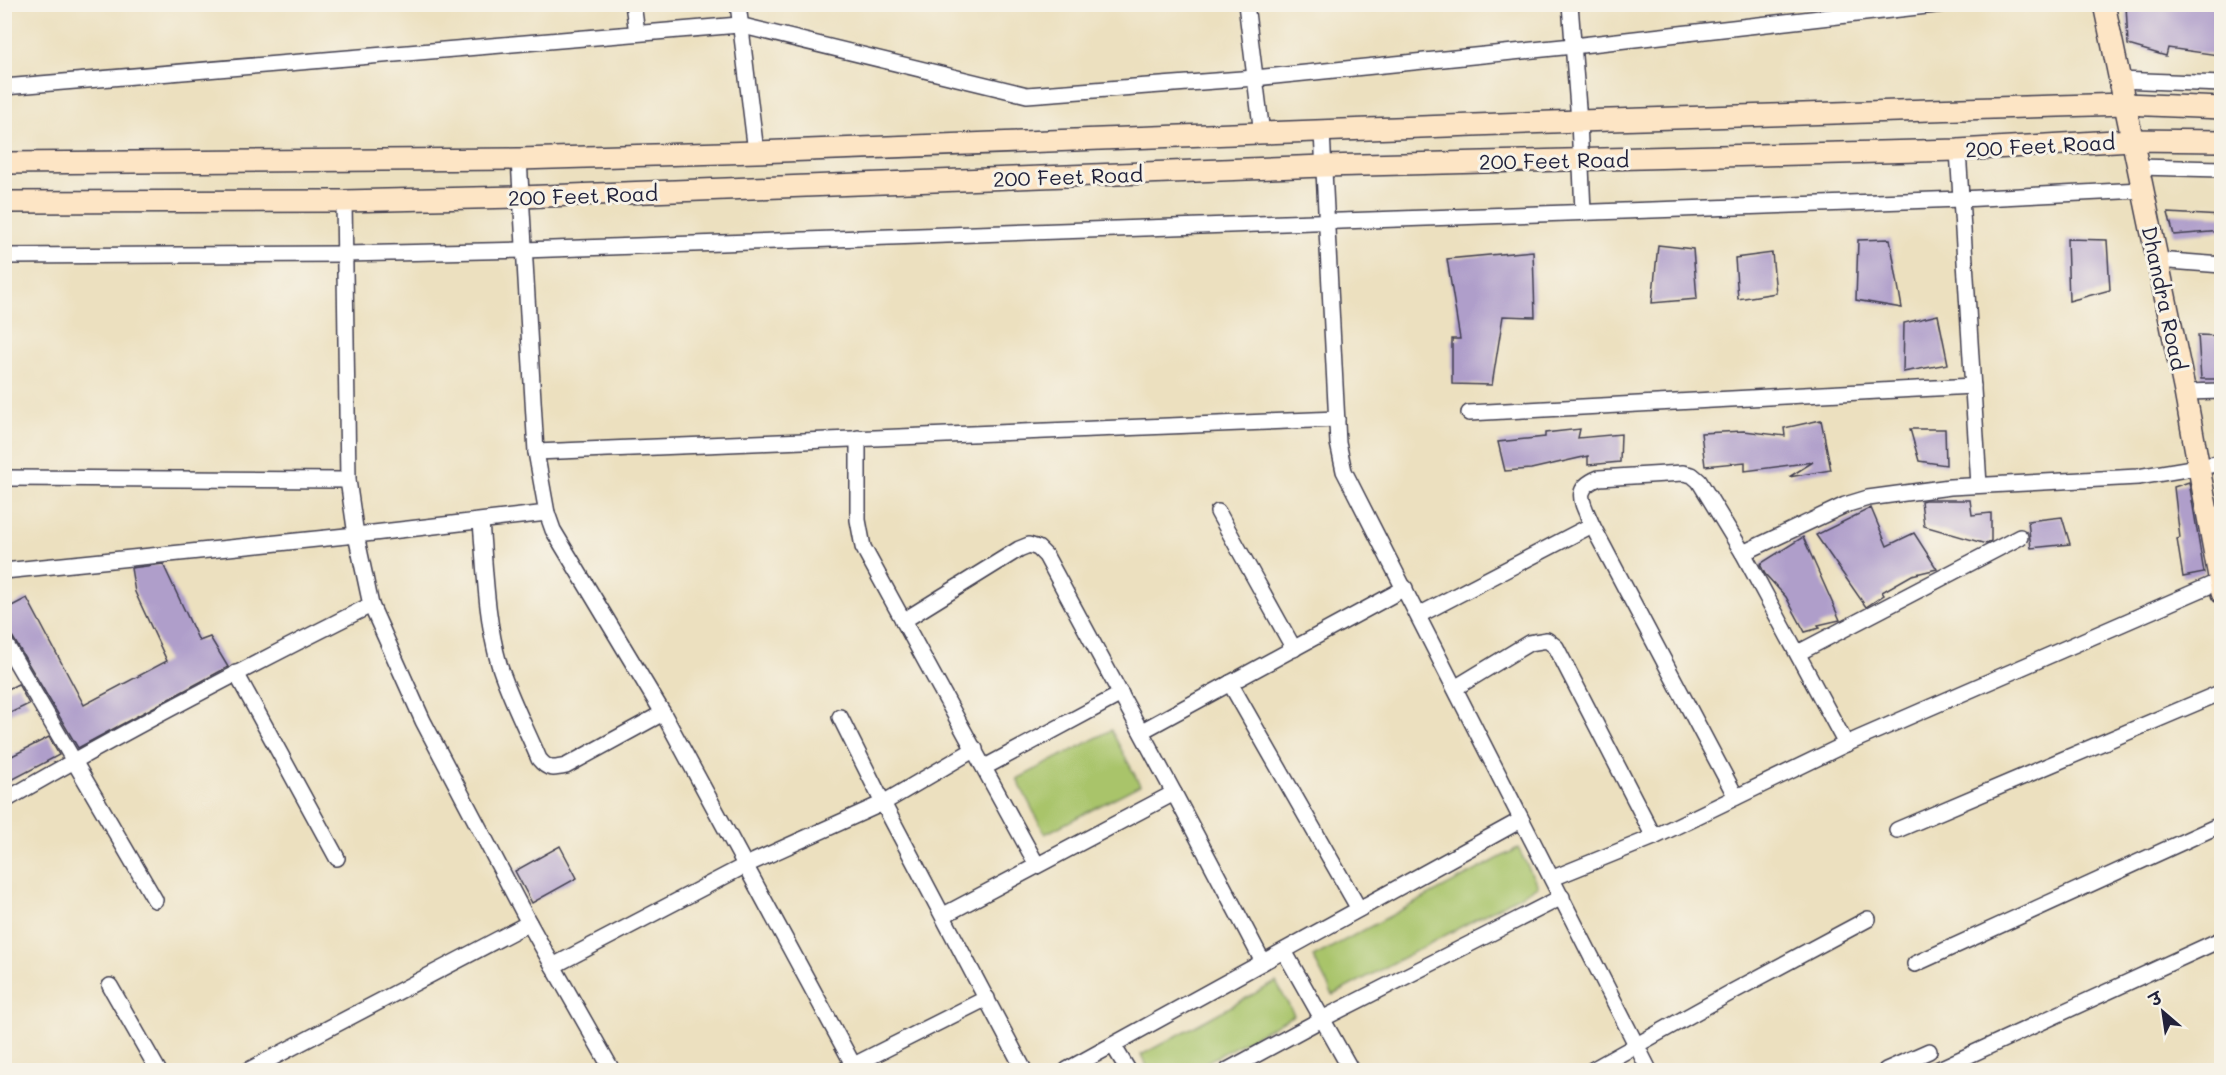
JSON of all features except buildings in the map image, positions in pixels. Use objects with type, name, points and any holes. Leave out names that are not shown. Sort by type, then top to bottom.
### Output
[{"type":"street","points":[[633,4],[637,33]]},
{"type":"street","points":[[738,4],[756,152]]},
{"type":"street","points":[[1246,4],[1262,134]]},
{"type":"street","points":[[1570,4],[1583,212]]},
{"type":"street","points":[[4,87],[739,25],[1027,95],[1255,78],[1573,46],[1944,4]]},
{"type":"street","name":"Dhandra Road","points":[[2104,4],[2185,392],[2220,575]]},
{"type":"street","points":[[2119,80],[2222,84]]},
{"type":"street","points":[[4,163],[519,159],[2125,104],[2222,108]]},
{"type":"street","points":[[1322,132],[1339,454],[1344,471],[1521,820],[1553,878],[1649,1071]]},
{"type":"street","name":"200 Feet Road","points":[[4,202],[344,201],[520,197],[1324,166],[1958,150],[2132,140],[2222,141]]},
{"type":"street","points":[[1958,150],[1979,485]]},
{"type":"street","points":[[519,159],[536,452],[547,513],[553,530],[663,713],[746,865],[851,1069],[987,998]]},
{"type":"street","points":[[2137,167],[2222,169]]},
{"type":"street","points":[[4,255],[345,254],[524,250],[1961,199],[2142,190]]},
{"type":"street","points":[[344,201],[348,480],[356,535],[371,605],[423,722],[529,923],[612,1071]]},
{"type":"street","points":[[2157,260],[2222,265]]},
{"type":"street","points":[[1469,413],[1973,386]]},
{"type":"street","points":[[2185,392],[2222,391]]},
{"type":"street","points":[[536,452],[1337,419]]},
{"type":"street","points":[[858,438],[860,534],[869,559],[1037,865]]},
{"type":"street","points":[[1743,553],[1845,505],[1869,498],[1929,489],[1979,485],[2138,477],[2222,463]]},
{"type":"street","points":[[1736,797],[1592,525],[1581,495],[1583,487],[1589,482],[1599,478],[1683,473],[1692,475],[1705,488],[1743,553],[1846,744]]},
{"type":"street","points":[[4,478],[348,480]]},
{"type":"street","points":[[1218,512],[1294,649]]},
{"type":"street","points":[[4,571],[481,522],[547,513]]},
{"type":"street","points":[[481,522],[491,617],[500,666],[539,759],[545,766],[553,769],[566,766],[663,713]]},
{"type":"street","points":[[1419,615],[1592,525]]},
{"type":"street","points":[[1798,653],[2020,537]]},
{"type":"street","points":[[903,621],[1019,549],[1029,544],[1038,548],[1046,556],[1142,731],[1263,962]]},
{"type":"street","points":[[1553,878],[1654,837],[1846,744],[2220,575]]},
{"type":"street","points":[[1142,731],[1405,588]]},
{"type":"street","points":[[4,801],[236,673],[371,605]]},
{"type":"street","points":[[1455,688],[1529,642],[1547,640],[1556,647],[1654,837]]},
{"type":"street","points":[[4,641],[155,900]]},
{"type":"street","points":[[236,673],[337,858]]},
{"type":"street","points":[[1230,683],[1359,909]]},
{"type":"street","points":[[1897,830],[2222,692]]},
{"type":"street","points":[[985,767],[1121,694]]},
{"type":"street","points":[[840,717],[1024,1071]]},
{"type":"street","points":[[553,966],[746,865],[883,803],[975,749]]},
{"type":"street","points":[[944,915],[1174,793]]},
{"type":"street","points":[[1067,1071],[1521,820]]},
{"type":"street","points":[[1915,964],[2222,824]]},
{"type":"street","points":[[1228,1071],[1322,1019],[1562,897]]},
{"type":"street","points":[[1593,1071],[1730,993],[1868,920]]},
{"type":"street","points":[[249,1071],[271,1065],[529,923]]},
{"type":"street","points":[[1937,1070],[2222,939]]},
{"type":"street","points":[[1284,951],[1351,1071]]},
{"type":"street","points":[[110,987],[158,1071]]},
{"type":"street","points":[[1113,1045],[1128,1071]]},
{"type":"street","points":[[1891,1069],[1929,1051]]},
{"type":"green space","points":[[1111,730],[1140,785],[1045,834],[1017,779]]},
{"type":"green space","points":[[1518,848],[1538,886],[1333,995],[1313,957]]},
{"type":"green space","points":[[1276,982],[1294,1015],[1192,1070],[1149,1070],[1141,1055]]}]
